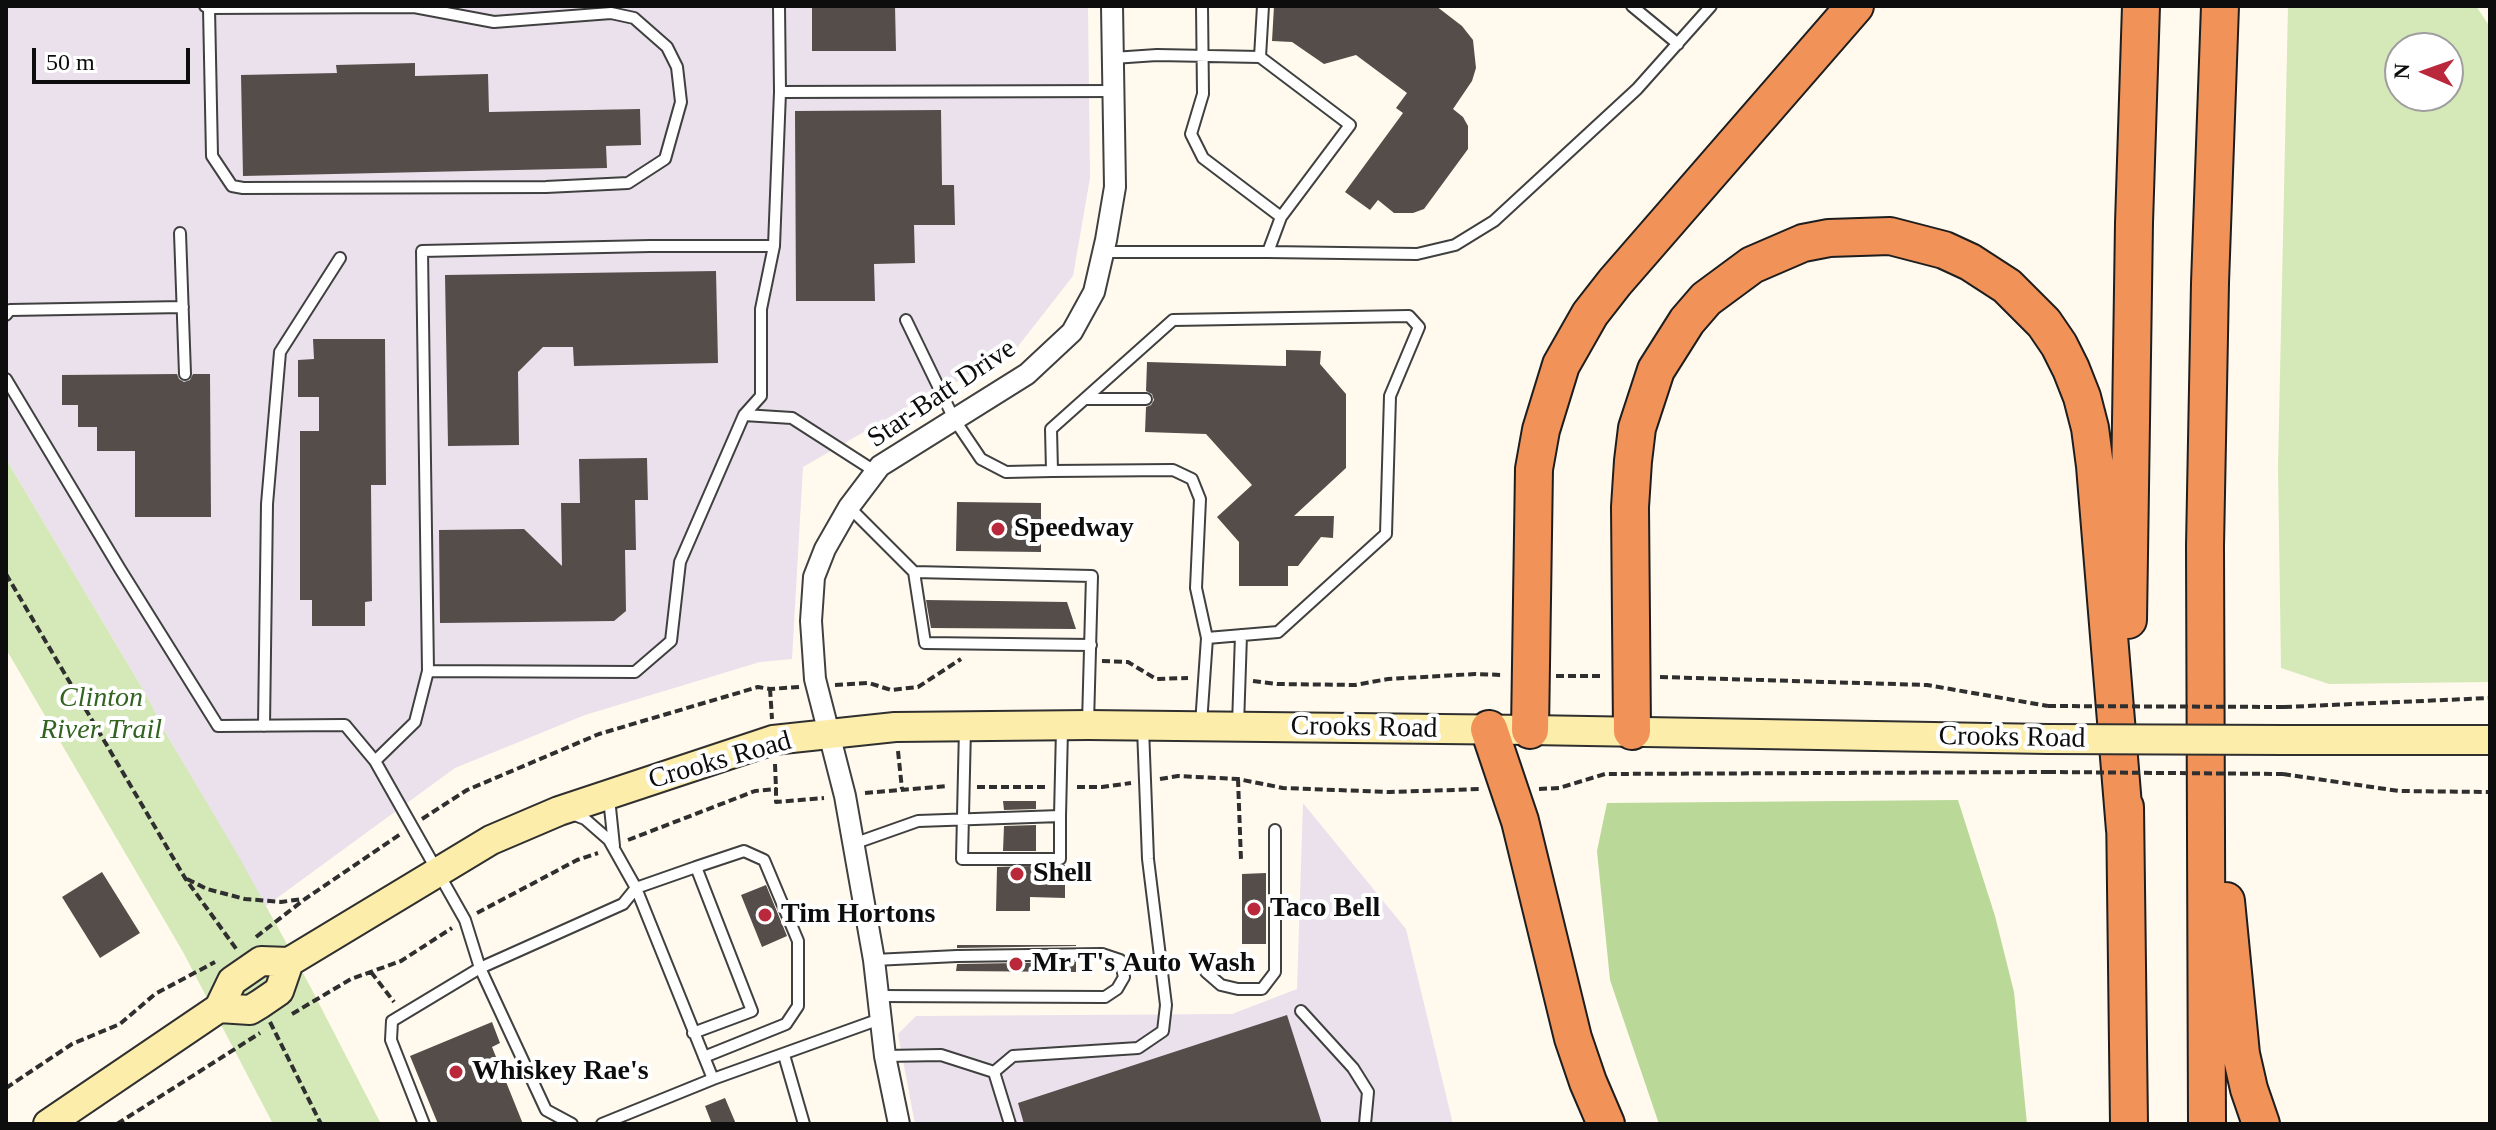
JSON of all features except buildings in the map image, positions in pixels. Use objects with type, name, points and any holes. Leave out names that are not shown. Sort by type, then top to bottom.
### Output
[{"type":"highway","points":[[1530,730],[1534,469],[1541,430],[1561,365],[1590,314],[1615,282],[1855,6]]},
{"type":"highway","points":[[2129,1124],[2125,830],[2134,223],[2141,6]]},
{"type":"highway","points":[[2207,1124],[2205,682],[2210,283],[2220,6]]},
{"type":"highway","points":[[1632,731],[1630,507],[1637,428],[1656,370],[1687,321],[1706,299],[1752,265],[1803,243],[1829,238],[1890,236],[1944,250],[1989,273],[2025,302],[2059,345],[2082,397],[2095,466],[2125,830]]},
{"type":"highway","points":[[2205,682],[2241,1054],[2261,1124]]},
{"type":"highway","points":[[1489,729],[1520,821],[1573,1038],[1606,1124]]},
{"type":"main road","name":"Crooks Road","points":[[48,1124],[219,1008],[232,981],[261,961],[289,962],[491,840],[609,793],[773,740],[895,727],[1075,725],[2048,739],[2490,740]]},
{"type":"street","name":"Star-Batt Drive","points":[[899,1124],[885,1056],[874,960],[845,796],[817,686],[811,621],[814,577],[825,549],[849,507],[880,466],[1027,374],[1072,332],[1094,292],[1115,187],[1112,6]]},
{"type":"lane","points":[[428,671],[635,672],[671,641],[680,562],[744,415],[761,396],[761,309],[774,246],[780,92],[779,6]]},
{"type":"lane","points":[[1202,6],[1203,94],[1191,134],[1203,158],[1281,217]]},
{"type":"lane","points":[[1260,57],[1263,6]]},
{"type":"lane","points":[[1104,252],[1417,254],[1455,245],[1494,221],[1637,89],[1711,6]]},
{"type":"lane","points":[[207,7],[414,7],[494,22],[611,13],[634,18],[667,47],[677,67],[681,102],[665,159],[628,183],[546,187],[232,186],[212,156],[207,7]]},
{"type":"lane","points":[[1634,7],[1678,44]]},
{"type":"lane","points":[[1113,58],[1157,55],[1260,57],[1350,125],[1281,217],[1268,252]]},
{"type":"lane","points":[[780,92],[1114,91]]},
{"type":"lane","points":[[180,233],[185,374]]},
{"type":"lane","points":[[375,761],[415,722],[428,671],[422,251],[774,246]]},
{"type":"lane","points":[[264,726],[267,504],[280,352],[340,258]]},
{"type":"lane","points":[[6,315],[10,310],[183,307]]},
{"type":"lane","points":[[1052,471],[1051,429],[1173,320],[1409,316],[1419,327],[1390,396],[1386,534],[1278,632],[1207,638]]},
{"type":"lane","points":[[906,320],[954,419],[981,459],[1006,472],[1173,470],[1192,479],[1200,499],[1196,588],[1207,638],[1201,726]]},
{"type":"lane","points":[[6,379],[218,726],[345,725],[375,761],[465,920],[480,968],[546,1110],[572,1124]]},
{"type":"lane","points":[[1085,399],[1146,399]]},
{"type":"lane","points":[[744,415],[792,418],[876,472]]},
{"type":"lane","points":[[849,507],[914,572],[925,643],[1091,645]]},
{"type":"lane","points":[[914,572],[1092,576],[1090,661],[1075,725],[1060,816],[1060,859],[962,859],[965,726]]},
{"type":"lane","points":[[1238,726],[1241,635]]},
{"type":"lane","points":[[994,1072],[1013,1056],[1138,1048],[1163,1031],[1166,1005],[1148,859],[1143,726]]},
{"type":"lane","points":[[609,793],[615,848]]},
{"type":"lane","points":[[559,811],[585,819],[615,848],[636,888],[713,1079]]},
{"type":"lane","points":[[853,844],[918,821],[1060,816]]},
{"type":"lane","points":[[1206,972],[1221,985],[1238,989],[1262,989],[1275,972],[1275,830]]},
{"type":"lane","points":[[424,1124],[391,1040],[392,1021],[480,968],[623,904],[636,888],[744,851],[764,860],[798,941],[798,1006],[786,1024],[704,1057]]},
{"type":"lane","points":[[693,1033],[752,1011],[696,867]]},
{"type":"lane","points":[[874,960],[1102,954],[1120,960],[1124,977],[1117,989],[1105,997],[878,996]]},
{"type":"lane","points":[[1301,1011],[1353,1068],[1368,1092],[1365,1124]]},
{"type":"lane","points":[[602,1124],[713,1079],[880,1019]]},
{"type":"lane","points":[[784,1055],[804,1124]]},
{"type":"lane","points":[[885,1056],[941,1055],[994,1072]]},
{"type":"lane","points":[[994,1072],[1010,1124]]},
{"type":"path","points":[[6,574],[185,878],[244,958]]},
{"type":"path","points":[[239,952],[305,899],[467,790],[599,734],[758,687],[770,689],[869,683],[891,690],[918,687],[961,659]]},
{"type":"path","points":[[1090,661],[1128,662],[1156,679],[1203,678]]},
{"type":"path","points":[[1239,680],[1355,685],[1388,679],[1475,674],[1927,685],[2048,706],[2284,707],[2490,698]]},
{"type":"path","points":[[2048,772],[2283,774],[2399,791],[2490,792]]},
{"type":"path","points":[[1238,779],[1241,860]]},
{"type":"path","points":[[185,878],[207,889],[245,899],[281,902],[305,899]]},
{"type":"path","points":[[6,1088],[72,1044],[120,1024],[155,994],[224,958]]},
{"type":"path","points":[[371,972],[402,1014]]},
{"type":"path","points":[[267,1017],[321,1124]]},
{"type":"shaded area","points":[[6,6],[1088,6],[1090,178],[1073,276],[1012,354],[907,407],[803,467],[792,659],[760,662],[585,715],[455,768],[266,906],[148,698],[6,459]]},
{"type":"shaded area","points":[[1303,803],[1406,929],[1453,1124],[915,1124],[898,1034],[916,1016],[1232,1014],[1297,989]]},
{"type":"green space","points":[[2288,6],[2476,6],[2490,27],[2490,682],[2329,684],[2281,668],[2278,467]]},
{"type":"green space","name":"Clinton River Trail","points":[[6,459],[239,857],[381,1124],[273,1124],[183,952],[6,649]]},
{"type":"green space","points":[[1958,800],[1995,916],[2014,992],[2027,1124],[1659,1124],[1610,980],[1597,851],[1607,803]]},
{"type":"place","name":"Speedway","points":[[998,529]]},
{"type":"place","name":"Shell","points":[[1017,874]]},
{"type":"place","name":"Taco Bell","points":[[1254,909]]},
{"type":"place","name":"Tim Hortons","points":[[765,915]]},
{"type":"place","name":"Mr T's Auto Wash","points":[[1016,964]]},
{"type":"place","name":"Whiskey Rae's","points":[[456,1072]]}]
